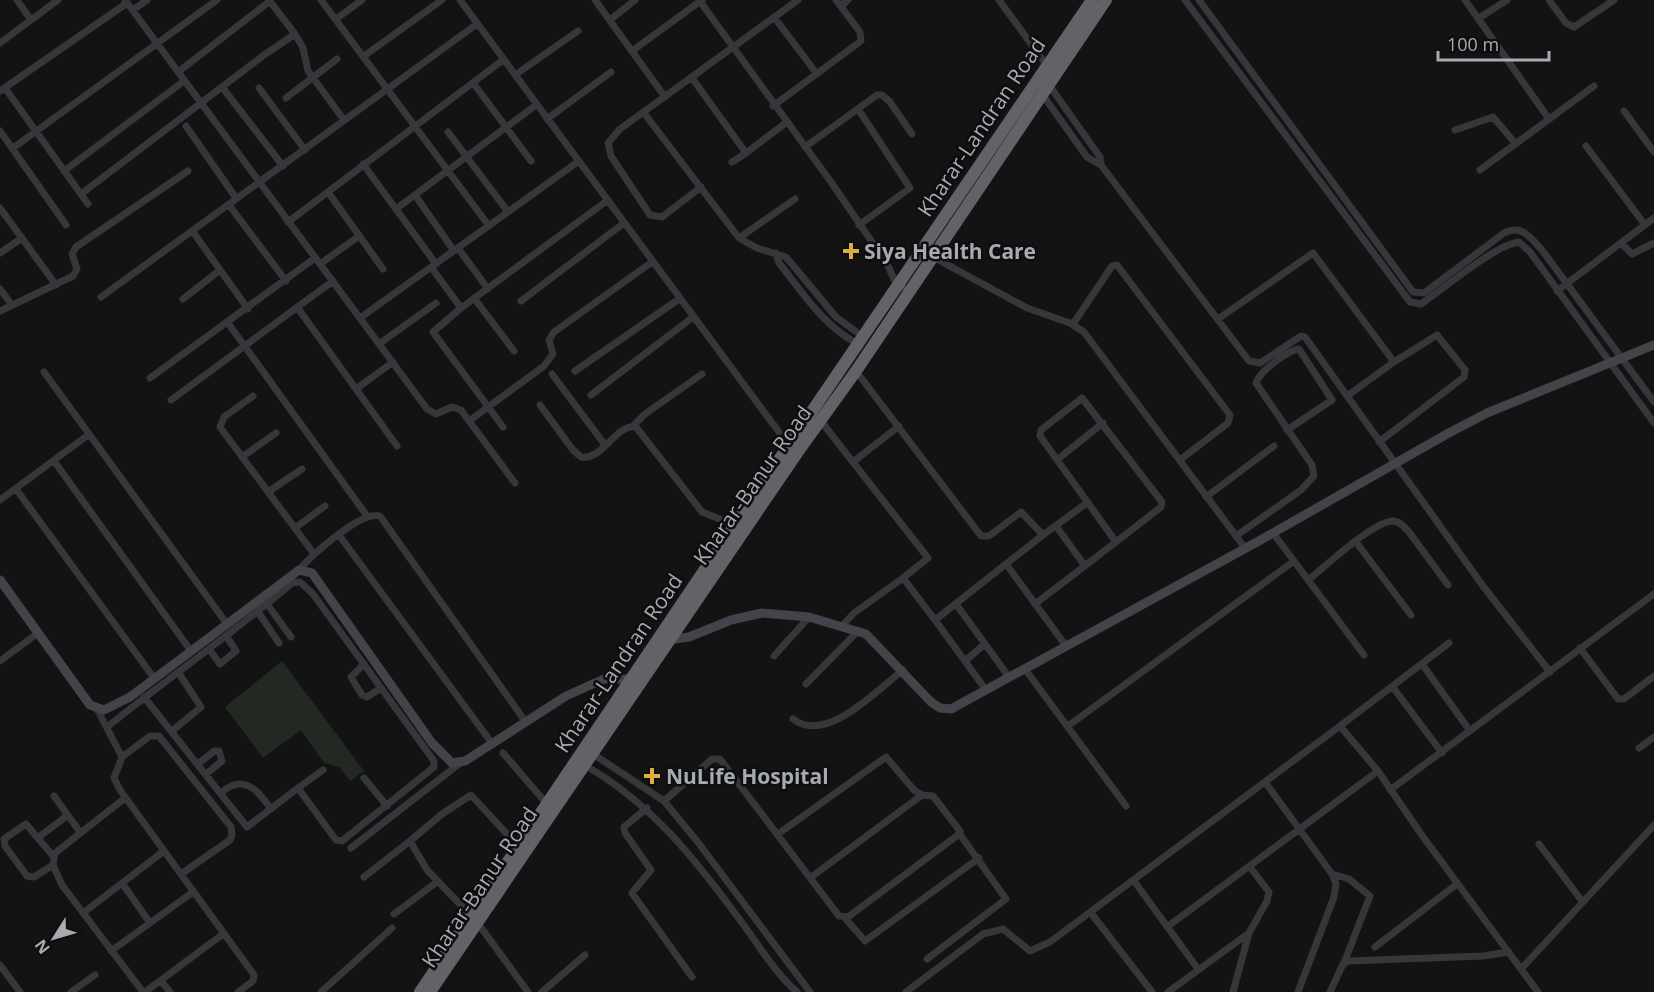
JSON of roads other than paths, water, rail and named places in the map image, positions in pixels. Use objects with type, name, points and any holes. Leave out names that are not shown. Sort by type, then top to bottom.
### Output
[{"type":"highway","name":"Kharar-Landran Road","points":[[420,992],[474,919],[518,846],[547,804],[595,745],[631,679],[665,638],[735,525],[793,449],[896,283],[986,158],[1092,0]]},
{"type":"highway","name":"Kharar-Banur Road","points":[[430,992],[474,919],[586,765],[595,745],[665,638],[793,449],[820,420],[856,371],[1106,0]]},
{"type":"street","points":[[17,0],[31,20]]},
{"type":"street","points":[[1,39],[58,0]]},
{"type":"street","points":[[133,10],[147,0]]},
{"type":"street","points":[[13,148],[217,0]]},
{"type":"street","points":[[321,0],[489,225]]},
{"type":"street","points":[[336,20],[362,0]]},
{"type":"street","points":[[364,56],[442,0]]},
{"type":"street","points":[[460,0],[579,160],[678,299],[793,449]]},
{"type":"street","points":[[595,0],[665,97]]},
{"type":"street","points":[[633,51],[701,0],[773,106],[787,122],[887,264],[896,283],[909,291]]},
{"type":"street","points":[[701,187],[662,216],[650,215],[608,148],[611,137],[798,0]]},
{"type":"street","points":[[773,106],[861,41],[860,32],[838,3],[848,0]]},
{"type":"street","points":[[999,0],[1046,66],[1049,85],[1087,157],[1101,165],[1249,361],[1256,364],[1301,336],[1305,337],[1394,463],[1550,672]]},
{"type":"street","points":[[1185,0],[1269,116],[1410,302],[1421,304],[1493,254],[1519,242]]},
{"type":"street","points":[[1199,0],[1413,292],[1419,294],[1438,283],[1504,233],[1514,228],[1521,229],[1542,250],[1654,402]]},
{"type":"street","points":[[1465,0],[1549,119]]},
{"type":"street","points":[[1479,18],[1507,0]]},
{"type":"street","points":[[1549,0],[1566,24],[1574,27],[1614,0]]},
{"type":"street","points":[[88,204],[2,90],[126,1],[430,412],[436,414],[456,406],[515,483]]},
{"type":"street","points":[[178,72],[269,1],[295,34],[313,78],[344,120]]},
{"type":"street","points":[[610,20],[632,1]]},
{"type":"street","points":[[774,17],[817,74]]},
{"type":"street","points":[[101,297],[477,24]]},
{"type":"street","points":[[515,75],[578,31]]},
{"type":"street","points":[[81,194],[295,34]]},
{"type":"street","points":[[286,98],[337,59]]},
{"type":"street","points":[[288,222],[503,60]]},
{"type":"street","points":[[547,119],[611,72]]},
{"type":"street","points":[[692,78],[746,153]]},
{"type":"street","points":[[64,171],[184,81]]},
{"type":"street","points":[[474,84],[531,161]]},
{"type":"street","points":[[1049,85],[1100,157],[1101,165]]},
{"type":"street","points":[[1480,170],[1594,86]]},
{"type":"street","points":[[222,87],[283,166]]},
{"type":"street","points":[[258,88],[305,150]]},
{"type":"street","points":[[805,147],[858,109],[882,95],[890,102],[912,134]]},
{"type":"street","points":[[396,209],[537,105]]},
{"type":"street","points":[[858,109],[910,188],[859,225]]},
{"type":"street","points":[[1269,116],[1278,109]]},
{"type":"street","points":[[1624,111],[1654,152]]},
{"type":"street","points":[[644,113],[739,238],[757,248],[776,253],[779,263],[823,319],[834,330],[859,340]]},
{"type":"street","points":[[1455,130],[1492,117],[1515,143]]},
{"type":"street","points":[[732,162],[787,122]]},
{"type":"street","points":[[186,126],[236,198]]},
{"type":"street","points":[[0,131],[66,225]]},
{"type":"street","points":[[448,132],[508,212]]},
{"type":"street","points":[[1586,146],[1645,225]]},
{"type":"street","points":[[360,318],[579,160]]},
{"type":"street","points":[[363,164],[396,209],[461,308]]},
{"type":"street","points":[[0,311],[77,273],[72,254],[76,247],[188,171]]},
{"type":"street","points":[[1322,186],[1330,179]]},
{"type":"street","points":[[328,192],[383,269]]},
{"type":"street","points":[[415,195],[488,289]]},
{"type":"street","points":[[739,238],[795,199]]},
{"type":"street","points":[[503,427],[434,334],[435,329],[608,200]]},
{"type":"street","points":[[229,205],[286,281]]},
{"type":"street","points":[[0,208],[56,285]]},
{"type":"street","points":[[1557,291],[1654,218]]},
{"type":"street","points":[[521,301],[624,223]]},
{"type":"street","points":[[1519,242],[1521,229]]},
{"type":"street","points":[[193,232],[248,309]]},
{"type":"street","points":[[150,378],[286,281],[359,236]]},
{"type":"street","points":[[0,253],[22,238]]},
{"type":"street","points":[[1519,242],[1530,252],[1654,423]]},
{"type":"street","points":[[1621,243],[1632,254],[1654,243]]},
{"type":"street","points":[[1218,319],[1313,253],[1394,362]]},
{"type":"street","points":[[933,257],[1038,313],[1073,324],[1084,332],[1245,549]]},
{"type":"street","points":[[469,422],[548,362],[554,354],[549,340],[554,332],[652,262]]},
{"type":"street","points":[[1073,324],[1112,266],[1117,265],[1230,415],[1228,423],[1180,459]]},
{"type":"street","points":[[183,299],[220,270]]},
{"type":"street","points":[[171,400],[244,344],[333,281]]},
{"type":"street","points":[[0,289],[12,305]]},
{"type":"street","points":[[1417,305],[1419,294]]},
{"type":"street","points":[[474,298],[514,351]]},
{"type":"street","points":[[575,371],[678,299]]},
{"type":"street","points":[[379,344],[436,303]]},
{"type":"street","points":[[297,307],[397,446]]},
{"type":"street","points":[[591,395],[693,317]]},
{"type":"street","points":[[228,323],[367,516]]},
{"type":"street","points":[[1347,396],[1437,335],[1466,372],[1379,442]]},
{"type":"street","points":[[665,638],[762,613],[809,617],[858,631],[874,641],[931,702],[943,709],[951,709],[1245,549],[1394,463],[1487,413],[1654,345]]},
{"type":"street","points":[[1236,536],[1301,490],[1314,476],[1312,465],[1287,430],[1256,383],[1261,375],[1292,351],[1299,350],[1332,399],[1287,430]]},
{"type":"street","points":[[356,389],[393,362]]},
{"type":"street","points":[[856,371],[981,536],[989,536],[1021,512],[1043,535]]},
{"type":"street","points":[[44,372],[227,624]]},
{"type":"street","points":[[552,374],[605,445]]},
{"type":"street","points":[[540,405],[578,454],[586,458],[702,374]]},
{"type":"street","points":[[253,396],[224,417],[220,423],[242,457],[314,554]]},
{"type":"street","points":[[1035,604],[1116,542],[1162,504],[1086,400],[1079,399],[1040,433],[1116,542]]},
{"type":"street","points":[[820,420],[928,558],[854,613],[843,626]]},
{"type":"street","points":[[1058,459],[1103,423]]},
{"type":"street","points":[[633,426],[639,429],[702,512],[735,525]]},
{"type":"street","points":[[853,462],[899,426]]},
{"type":"street","points":[[242,457],[276,433]]},
{"type":"street","points":[[0,500],[88,435]]},
{"type":"street","points":[[1206,497],[1274,446]]},
{"type":"street","points":[[54,461],[191,651]]},
{"type":"street","points":[[268,492],[302,469]]},
{"type":"street","points":[[16,489],[154,678]]},
{"type":"street","points":[[935,620],[1088,502]]},
{"type":"street","points":[[295,528],[325,506]]},
{"type":"street","points":[[97,709],[114,706],[299,570],[314,554],[339,535],[367,516],[376,515],[384,520],[525,721]]},
{"type":"street","points":[[1308,580],[1385,522],[1397,522],[1415,540],[1448,585]]},
{"type":"street","points":[[1056,526],[1084,566]]},
{"type":"street","points":[[1273,533],[1364,655]]},
{"type":"street","points":[[339,535],[491,742]]},
{"type":"street","points":[[1356,542],[1411,615]]},
{"type":"street","points":[[1068,726],[1294,561]]},
{"type":"street","points":[[1006,564],[1066,646]]},
{"type":"street","points":[[299,570],[312,573],[442,756],[452,763],[459,764]]},
{"type":"street","points":[[903,578],[986,690]]},
{"type":"street","points":[[0,580],[90,705],[97,709],[122,757]]},
{"type":"street","points":[[107,727],[144,697],[227,637],[292,583],[305,585],[434,762],[430,773],[339,842],[298,788]]},
{"type":"street","points":[[1390,790],[1654,594]]},
{"type":"street","points":[[267,604],[291,637]]},
{"type":"street","points":[[956,604],[1009,677]]},
{"type":"street","points":[[258,612],[279,643]]},
{"type":"street","points":[[774,656],[809,617]]},
{"type":"street","points":[[806,684],[858,631]]},
{"type":"street","points":[[0,661],[38,633]]},
{"type":"street","points":[[209,649],[220,664],[223,663],[236,651],[227,637]]},
{"type":"street","points":[[906,992],[983,934],[995,929],[1003,929],[1030,951],[1050,942],[1449,643]]},
{"type":"street","points":[[965,661],[985,644]]},
{"type":"street","points":[[1580,648],[1617,699],[1624,699],[1654,676]]},
{"type":"street","points":[[364,664],[351,676],[362,695],[367,697],[381,688]]},
{"type":"street","points":[[1422,664],[1470,731]]},
{"type":"street","points":[[1025,669],[1126,806]]},
{"type":"street","points":[[793,719],[810,728],[832,723],[903,670]]},
{"type":"street","points":[[172,731],[201,707],[178,672]]},
{"type":"street","points":[[351,848],[459,764],[566,696],[597,682],[631,679]]},
{"type":"street","points":[[1392,686],[1442,753]]},
{"type":"street","points":[[144,697],[248,827],[322,770]]},
{"type":"street","points":[[1340,726],[1378,771],[1457,884],[1538,992]]},
{"type":"street","points":[[181,874],[230,840],[231,828],[159,736],[150,736],[122,757],[114,778],[125,798],[255,977],[238,992]]},
{"type":"street","points":[[1639,748],[1654,737]]},
{"type":"street","points":[[595,745],[664,801],[697,841],[810,992]]},
{"type":"street","points":[[198,764],[214,751],[219,751],[222,761],[206,774]]},
{"type":"street","points":[[504,753],[547,804]]},
{"type":"street","points":[[664,801],[717,757],[724,763],[839,916],[845,918],[861,940],[867,940],[979,858]]},
{"type":"street","points":[[778,834],[886,757],[922,795],[933,796],[1006,898],[927,959]]},
{"type":"street","points":[[586,765],[615,783],[646,808],[700,868],[797,992]]},
{"type":"street","points":[[1167,927],[1378,771]]},
{"type":"street","points":[[364,778],[387,806]]},
{"type":"street","points":[[1265,782],[1332,874],[1336,884],[1334,897],[1298,992]]},
{"type":"street","points":[[221,793],[235,784],[250,785],[271,809]]},
{"type":"street","points":[[364,877],[442,814],[471,795],[518,846]]},
{"type":"street","points":[[810,878],[922,795]]},
{"type":"street","points":[[54,796],[80,832]]},
{"type":"street","points":[[53,856],[125,798]]},
{"type":"street","points":[[646,808],[624,827],[625,833],[651,870],[632,893],[692,977]]},
{"type":"street","points":[[39,837],[68,815]]},
{"type":"street","points":[[53,865],[34,877],[27,876],[4,839],[26,824],[39,837],[53,856],[53,865],[59,880],[144,992],[223,934]]},
{"type":"street","points":[[1522,968],[1654,825]]},
{"type":"street","points":[[845,918],[959,833]]},
{"type":"street","points":[[410,842],[437,882],[474,919],[528,992]]},
{"type":"street","points":[[1539,844],[1582,901]]},
{"type":"street","points":[[83,913],[164,851]]},
{"type":"street","points":[[1233,992],[1232,986],[1244,958],[1250,933],[1269,896],[1267,889],[1250,867]]},
{"type":"street","points":[[1330,992],[1370,896],[1349,879],[1332,874]]},
{"type":"street","points":[[1134,881],[1198,969]]},
{"type":"street","points":[[394,914],[437,882]]},
{"type":"street","points":[[122,883],[150,923]]},
{"type":"street","points":[[1375,947],[1457,884]]},
{"type":"street","points":[[111,951],[193,892]]},
{"type":"street","points":[[1091,913],[1152,992]]},
{"type":"street","points":[[321,992],[392,928]]},
{"type":"street","points":[[1168,992],[1250,933]]},
{"type":"street","points":[[1344,963],[1364,960],[1483,956],[1509,952]]},
{"type":"street","points":[[542,992],[585,955]]},
{"type":"street","points":[[0,965],[20,992]]},
{"type":"street","points":[[71,992],[95,975]]},
{"type":"street","points":[[161,981],[170,992]]},
{"type":"place","name":"Siya Health Care","points":[[851,251]]},
{"type":"place","name":"NuLife Hospital","points":[[652,776]]}]
